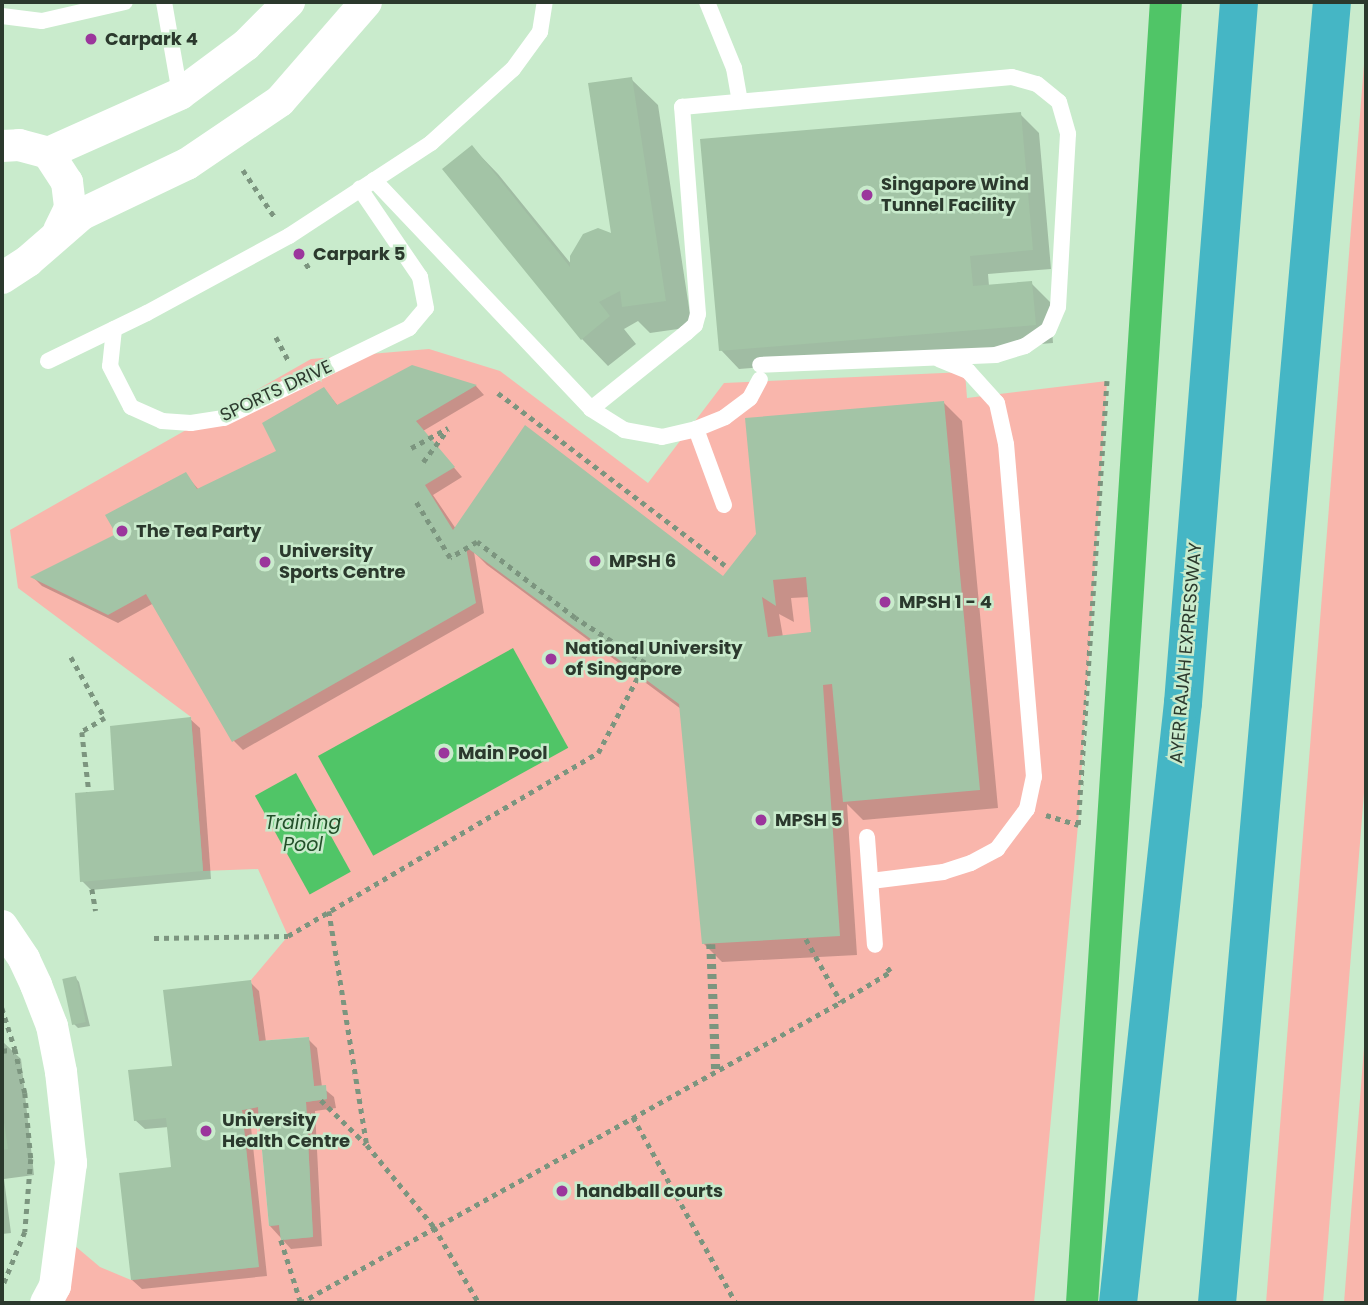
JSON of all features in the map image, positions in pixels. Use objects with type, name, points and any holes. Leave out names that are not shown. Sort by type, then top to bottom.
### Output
[{"type":"highway","name":"AYER RAJAH EXPRESSWAY","points":[[1118,1303],[1183,703],[1239,2]]},
{"type":"highway","points":[[1217,1303],[1332,2]]},
{"type":"street","points":[[2,146],[19,145],[48,153],[180,94],[246,45],[289,2]]},
{"type":"street","points":[[2,278],[28,261],[59,231],[106,201],[187,164],[280,101],[366,2]]},
{"type":"street","points":[[48,153],[67,182],[69,208],[59,231]]},
{"type":"street","points":[[2,926],[24,959],[36,985],[52,1026],[61,1072],[71,1163],[55,1286],[46,1303]]},
{"type":"lane","points":[[3,14],[41,21],[125,2]]},
{"type":"lane","points":[[164,2],[180,94]]},
{"type":"lane","points":[[48,362],[289,236],[431,143],[513,69],[540,32],[545,2]]},
{"type":"lane","points":[[707,2],[734,68],[740,102]]},
{"type":"lane","points":[[374,180],[591,409],[624,430],[662,437],[696,429],[725,417],[750,398],[760,372],[934,356],[996,355],[1025,346],[1048,330],[1058,307],[1068,134],[1059,102],[1037,84],[1012,77],[682,107],[698,314],[695,324],[591,409]]},
{"type":"lane","name":"SPORTS DRIVE","points":[[114,329],[110,366],[131,407],[162,421],[191,423],[224,418],[409,328],[426,308],[420,277],[360,189]]},
{"type":"lane","points":[[871,881],[943,872],[971,863],[997,849],[1027,808],[1034,777],[1006,444],[997,402],[968,371],[934,356]]},
{"type":"lane","points":[[696,429],[724,505]]},
{"type":"lane","points":[[867,837],[875,945]]},
{"type":"path","points":[[243,170],[267,205]]},
{"type":"path","points":[[1027,808],[1078,825],[1107,381]]},
{"type":"path","points":[[498,393],[725,565]]},
{"type":"path","points":[[411,448],[449,428],[424,462]]},
{"type":"path","points":[[154,938],[288,936],[598,753],[645,663],[575,618],[477,542],[450,558],[416,502]]},
{"type":"path","points":[[71,657],[104,718],[82,732],[89,792]]},
{"type":"path","points":[[92,889],[96,911]]},
{"type":"path","points":[[329,911],[367,1145]]},
{"type":"path","points":[[806,939],[841,1002]]},
{"type":"path","points":[[711,944],[716,1070]]},
{"type":"path","points":[[281,1240],[300,1303],[841,1002],[890,972],[875,945]]},
{"type":"path","points":[[2,1008],[15,1049],[24,1093],[31,1159],[25,1232],[2,1287]]},
{"type":"path","points":[[2,1051],[15,1049]]},
{"type":"path","points":[[321,1100],[367,1145],[434,1227],[479,1303]]},
{"type":"path","points":[[633,1117],[736,1303]]},
{"type":"shaded area","points":[[1366,39],[1366,768],[1323,1303],[1266,1303]]},
{"type":"shaded area","points":[[429,349],[500,371],[648,483],[724,383],[965,372],[967,398],[1107,381],[1078,825],[1034,1303],[47,1303],[62,1235],[100,1267],[131,1280],[258,1267],[242,1110],[258,1107],[269,1226],[279,1225],[281,1240],[313,1237],[306,1102],[327,1099],[326,1086],[314,1086],[308,1037],[259,1041],[251,980],[288,936],[258,869],[203,871],[191,717],[18,588],[10,530],[311,359]]},
{"type":"shaded area","points":[[1366,1022],[1366,1303],[1344,1303]]},
{"type":"water","name":"Main Pool","points":[[513,648],[568,748],[373,856],[318,756]]},
{"type":"water","name":"Training Pool","points":[[296,773],[351,872],[310,895],[255,796]]},
{"type":"building","points":[[632,77],[666,301],[622,307],[620,291],[599,302],[610,316],[581,340],[442,169],[472,145],[570,267],[570,256],[583,234],[598,228],[611,233],[588,83]]},
{"type":"building","name":"Singapore Wind Tunnel Facility","points":[[1021,112],[1033,250],[970,256],[973,286],[1032,281],[1036,325],[719,351],[700,139]]},
{"type":"building","points":[[412,365],[477,385],[416,421],[455,467],[425,485],[453,530],[525,425],[723,576],[756,534],[745,418],[944,401],[980,790],[843,802],[832,684],[823,685],[840,936],[702,944],[679,704],[466,547],[476,603],[232,742],[146,594],[108,615],[30,577],[116,534],[105,515],[186,472],[197,489],[276,451],[262,423],[324,387],[337,405]],"holes":[[[806,577],[811,632],[768,637],[762,597],[776,606],[773,580]]]},
{"type":"building","points":[[191,717],[203,871],[80,882],[75,793],[114,790],[110,726]]},
{"type":"building","points":[[76,976],[86,1022],[72,1025],[62,979]]},
{"type":"building","name":"University Health Centre","points":[[251,980],[259,1041],[309,1037],[314,1086],[326,1085],[327,1099],[306,1102],[313,1237],[281,1240],[279,1225],[269,1226],[258,1107],[242,1110],[259,1267],[131,1280],[119,1173],[171,1167],[166,1118],[134,1121],[128,1070],[172,1066],[163,990]]},
{"type":"building","points":[[2,1109],[8,1149],[2,1150]]},
{"type":"waterway","points":[[1082,1303],[1166,2]]},
{"type":"place","name":"Carpark 4","points":[[91,39]]},
{"type":"place","name":"Singapore Wind Tunnel Facility","points":[[867,195]]},
{"type":"place","name":"Carpark 5","points":[[299,254]]},
{"type":"place","name":"The Tea Party","points":[[122,531]]},
{"type":"place","name":"MPSH 6","points":[[595,561]]},
{"type":"place","name":"University Sports Centre","points":[[265,562]]},
{"type":"place","name":"MPSH 1 - 4","points":[[885,602]]},
{"type":"place","name":"National University of Singapore","points":[[551,659]]},
{"type":"place","name":"Main Pool","points":[[444,753]]},
{"type":"place","name":"MPSH 5","points":[[761,820]]},
{"type":"place","name":"University Health Centre","points":[[206,1131]]},
{"type":"place","name":"handball courts","points":[[562,1191]]}]
